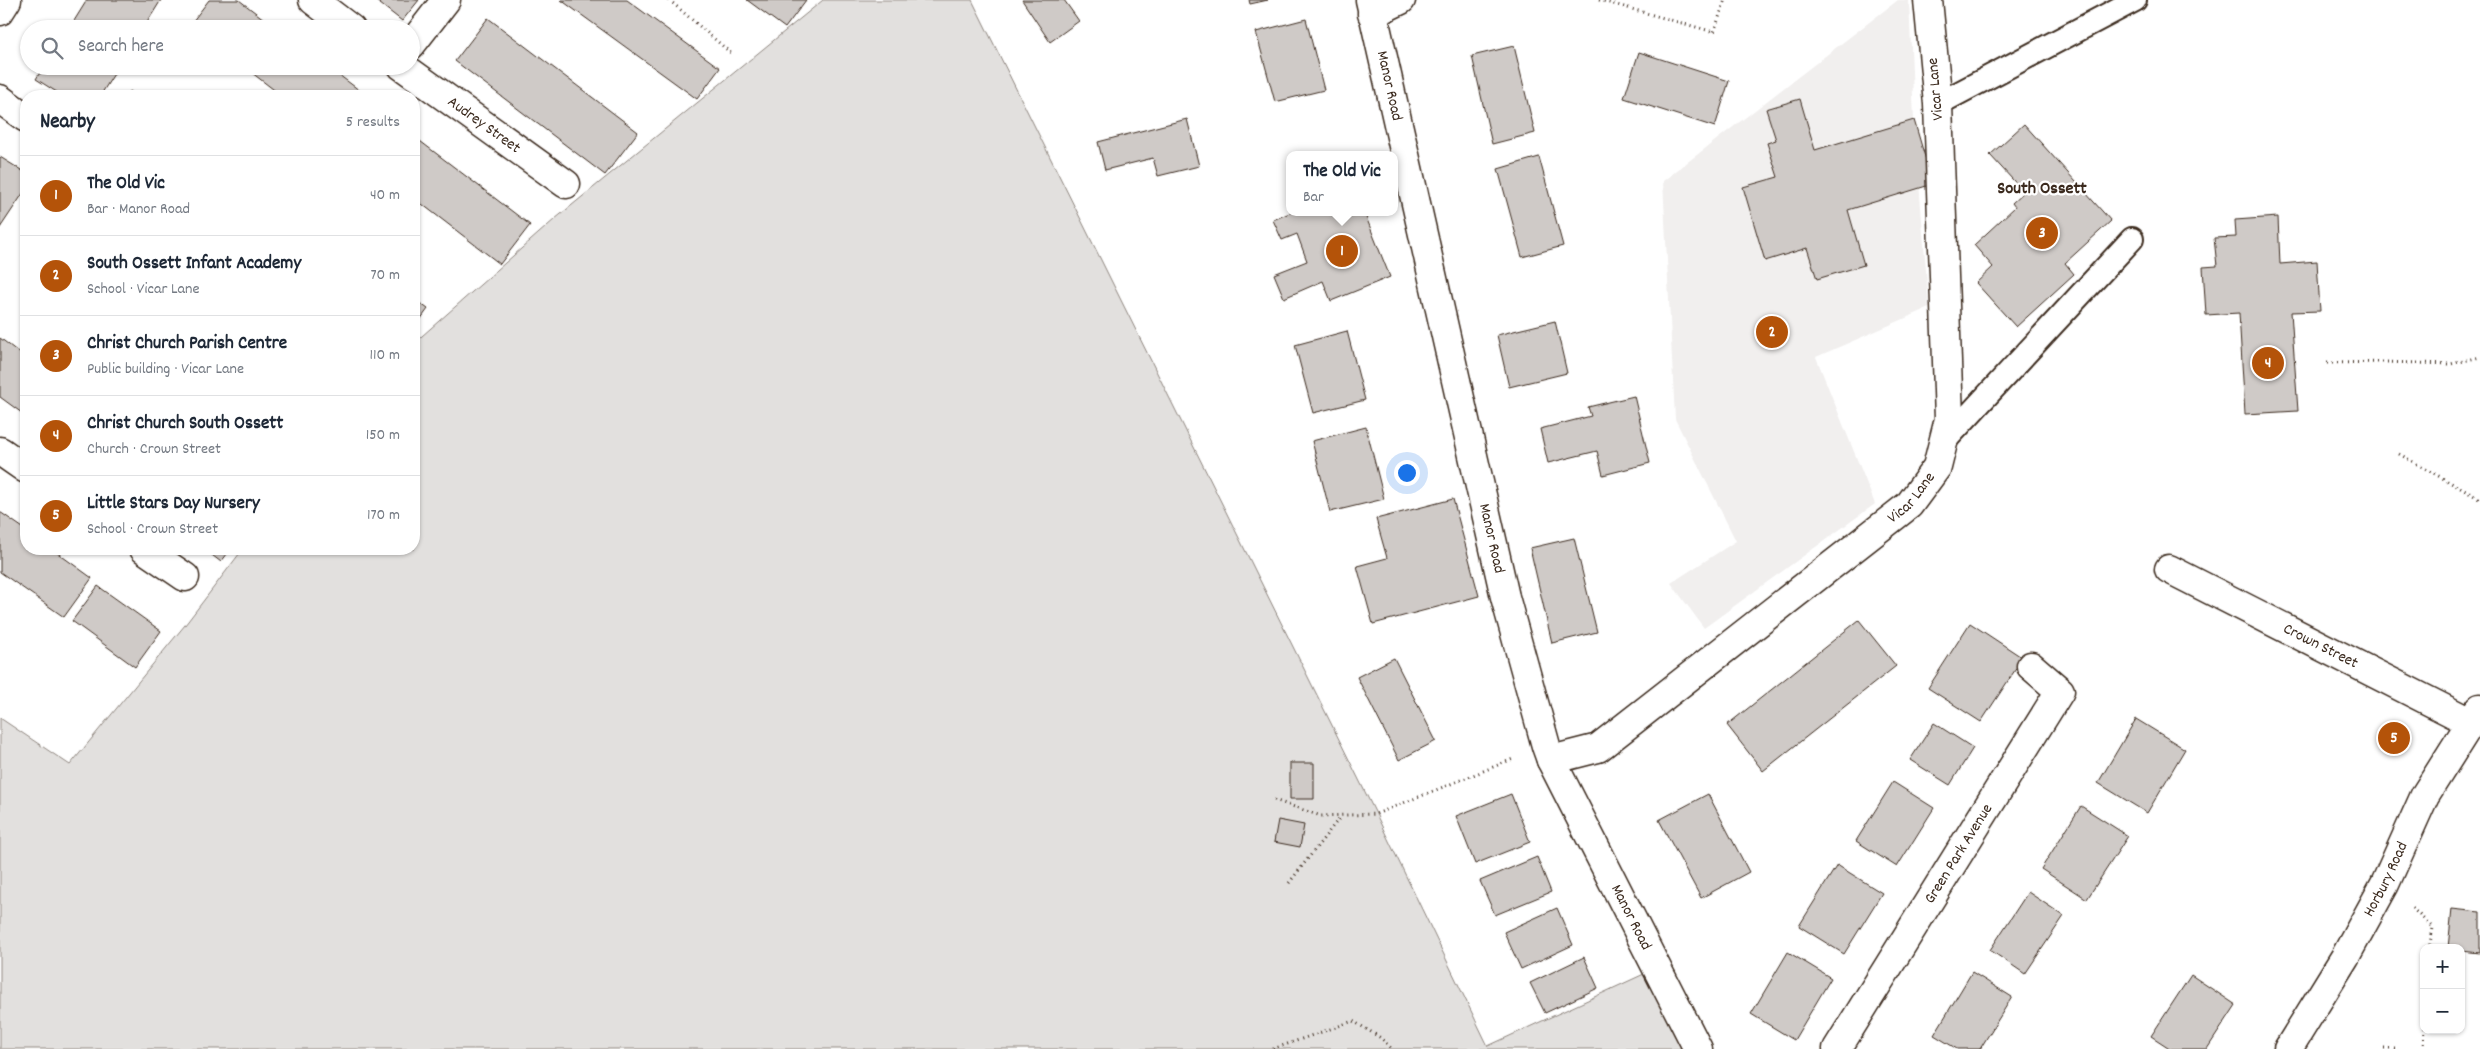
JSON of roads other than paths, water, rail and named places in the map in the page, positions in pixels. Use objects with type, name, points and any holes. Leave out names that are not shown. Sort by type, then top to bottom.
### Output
[{"type":"street","points":[[0,11],[7,0]]},
{"type":"street","points":[[313,0],[339,20]]},
{"type":"street","points":[[420,33],[446,0]]},
{"type":"street","points":[[1371,7],[1401,0]]},
{"type":"street","name":"Vicar Lane","points":[[1549,753],[1598,748],[1909,505],[1937,467],[1949,419],[1949,402],[1938,104],[1928,0]]},
{"type":"street","name":"Manor Road","points":[[1371,7],[1505,597],[1549,753],[1698,1049]]},
{"type":"street","name":"Audrey Street","points":[[415,75],[566,184]]},
{"type":"street","points":[[0,99],[20,114]]},
{"type":"street","points":[[0,451],[20,465]]},
{"type":"street","points":[[153,555],[185,577]]},
{"type":"street","name":"Crown Street","points":[[2169,569],[2476,715]]},
{"type":"street","name":"Green Park Avenue","points":[[1837,1049],[2060,691],[2032,666]]},
{"type":"street","name":"Horbury Road","points":[[2288,1049],[2345,957],[2385,884],[2425,796],[2476,715]]},
{"type":"lane","points":[[1938,104],[2135,0]]},
{"type":"lane","points":[[1943,443],[2132,238]]},
{"type":"place","name":"Christ Church Parish Centre","points":[[2042,233]]},
{"type":"place","name":"The Old Vic","points":[[1342,251]]},
{"type":"place","name":"South Ossett Infant Academy","points":[[1772,332]]},
{"type":"place","name":"Christ Church South Ossett","points":[[2268,363]]},
{"type":"place","name":"Little Stars Day Nursery","points":[[2394,738]]},
{"type":"district","name":"South Ossett","points":[[2042,189]]}]
